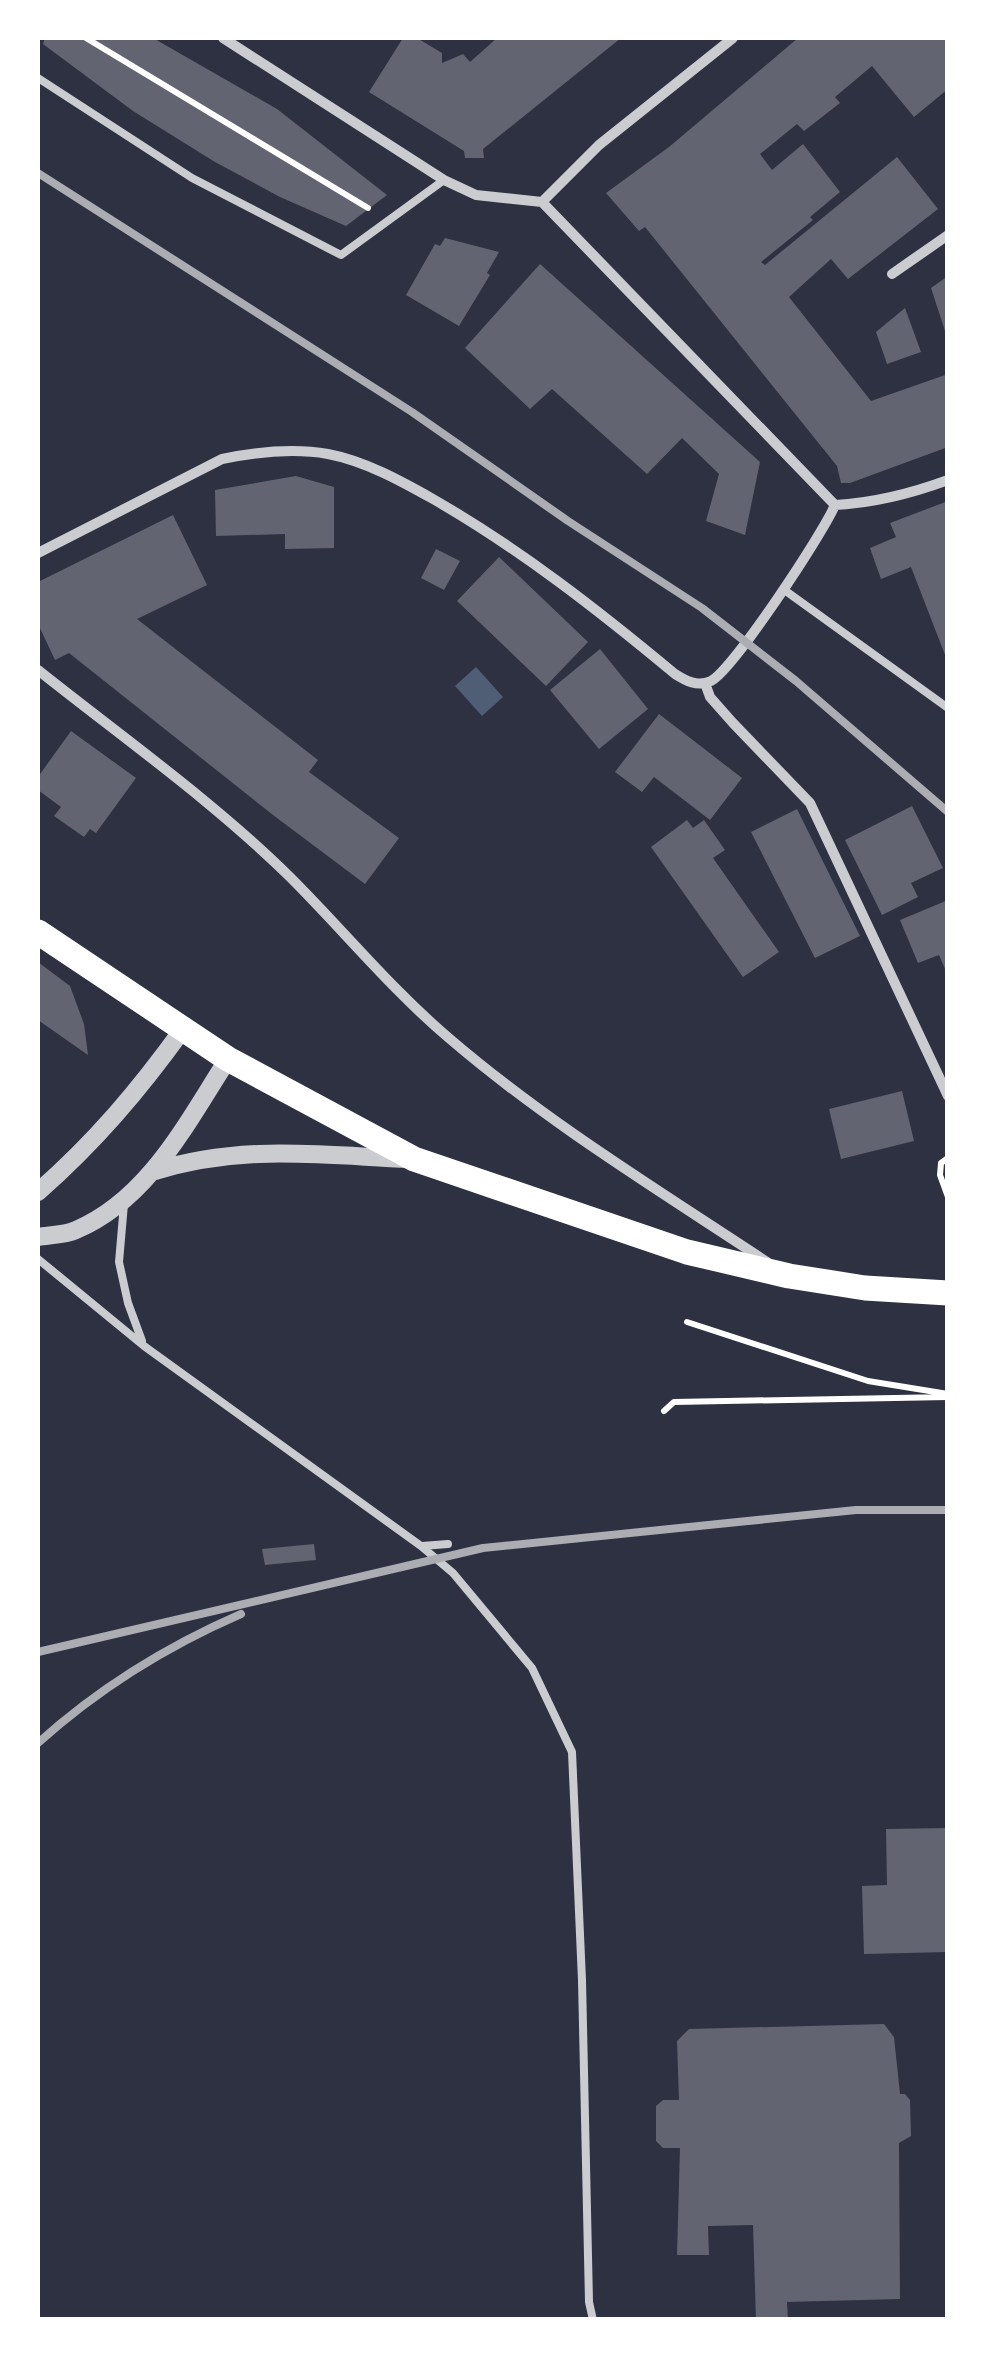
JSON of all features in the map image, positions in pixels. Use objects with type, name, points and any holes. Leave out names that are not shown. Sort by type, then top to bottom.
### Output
[{"type":"main road","points":[[38,932],[228,1059],[414,1159],[687,1252],[788,1276],[866,1288],[948,1294]]},
{"type":"street","points":[[224,38],[444,180],[476,195],[542,202],[834,505],[866,504],[948,480]]},
{"type":"street","points":[[542,202],[599,145],[733,38]]},
{"type":"street","points":[[892,274],[948,235]]},
{"type":"street","points":[[38,553],[222,458],[256,452],[328,454],[381,472],[471,520],[544,570],[675,674],[690,683],[704,683],[714,679],[734,658],[823,532],[834,505]]},
{"type":"street","points":[[38,670],[289,876],[395,988],[449,1038],[597,1148],[788,1276]]},
{"type":"street","points":[[704,683],[710,697],[810,803],[948,1096]]},
{"type":"street","points":[[38,1192],[134,1097],[183,1029]]},
{"type":"street","points":[[38,1236],[74,1232],[124,1202],[152,1172],[228,1059]]},
{"type":"street","points":[[152,1172],[196,1158],[258,1152],[414,1159]]},
{"type":"lane","points":[[38,78],[192,178],[341,254],[444,180]]},
{"type":"lane","points":[[783,588],[948,708]]},
{"type":"lane","points":[[124,1202],[119,1262],[128,1303],[144,1346]]},
{"type":"lane","points":[[38,1259],[144,1346],[421,1546],[452,1574],[532,1668],[572,1752],[589,2302],[593,2320]]},
{"type":"lane","points":[[421,1546],[448,1544]]},
{"type":"path","points":[[86,38],[361,204]]},
{"type":"path","points":[[948,1158],[941,1162],[940,1176],[948,1197]]},
{"type":"path","points":[[686,1322],[868,1380],[948,1396]]},
{"type":"path","points":[[664,1411],[674,1402],[948,1396]]},
{"type":"water","points":[[476,667],[503,697],[482,716],[455,686]]},
{"type":"building","points":[[45,38],[153,38],[277,109],[387,195],[346,226],[280,197],[133,111],[43,44]]},
{"type":"building","points":[[403,38],[417,38],[442,53],[442,63],[463,54],[470,62],[497,38],[621,38],[483,149],[484,158],[465,158],[464,151],[369,92]]},
{"type":"building","points":[[798,38],[948,38],[948,89],[914,117],[872,66],[835,97],[840,103],[804,131],[797,124],[760,154],[772,170],[803,144],[840,192],[810,217],[813,220],[761,262],[765,265],[897,157],[938,209],[848,279],[831,259],[789,297],[871,401],[948,374],[948,447],[850,483],[841,483],[837,466],[645,227],[639,231],[606,193],[669,147]]},
{"type":"building","points":[[445,238],[499,252],[487,273],[490,275],[459,326],[406,295],[435,244],[440,246]]},
{"type":"building","points":[[540,264],[760,462],[745,535],[706,521],[719,474],[682,438],[647,474],[552,389],[530,409],[465,348]]},
{"type":"building","points":[[948,276],[948,337],[947,337],[931,288]]},
{"type":"building","points":[[905,308],[921,352],[887,364],[876,332]]},
{"type":"building","points":[[296,476],[334,487],[334,548],[285,549],[285,534],[216,536],[215,490]]},
{"type":"building","points":[[948,501],[947,660],[911,567],[881,579],[870,548],[896,537],[890,523]]},
{"type":"building","points":[[173,515],[207,585],[137,619],[318,760],[309,772],[399,838],[365,884],[69,653],[55,660],[38,624],[38,582]]},
{"type":"building","points":[[436,549],[460,561],[444,590],[421,578]]},
{"type":"building","points":[[499,557],[588,642],[546,686],[457,601]]},
{"type":"building","points":[[600,649],[648,709],[599,749],[550,690]]},
{"type":"building","points":[[659,714],[742,778],[710,820],[654,777],[642,792],[615,772]]},
{"type":"building","points":[[71,731],[136,778],[96,833],[90,829],[84,837],[54,816],[61,807],[38,790],[38,777]]},
{"type":"building","points":[[912,806],[943,868],[911,883],[918,897],[882,915],[845,840]]},
{"type":"building","points":[[797,809],[860,936],[815,958],[751,832]]},
{"type":"building","points":[[687,820],[693,828],[704,820],[725,850],[713,858],[779,952],[743,977],[651,847]]},
{"type":"building","points":[[948,900],[948,968],[945,969],[939,955],[918,963],[900,920]]},
{"type":"building","points":[[38,962],[70,986],[84,1024],[88,1055],[38,1020]]},
{"type":"building","points":[[902,1091],[914,1141],[841,1159],[829,1109]]},
{"type":"building","points":[[314,1544],[316,1560],[265,1565],[262,1549]]},
{"type":"building","points":[[948,1828],[948,1952],[864,1954],[862,1886],[887,1885],[886,1829]]},
{"type":"building","points":[[884,2024],[894,2037],[900,2094],[910,2100],[911,2136],[899,2143],[900,2299],[787,2302],[788,2320],[756,2320],[753,2225],[708,2226],[709,2255],[677,2255],[680,2148],[663,2148],[656,2141],[656,2106],[663,2100],[679,2100],[677,2041],[689,2029]]},
{"type":"railway","points":[[38,173],[412,412],[702,608],[796,681],[948,812]]},
{"type":"railway","points":[[38,1652],[483,1548],[856,1510],[948,1510]]},
{"type":"railway","points":[[38,1743],[134,1670],[241,1614]]}]
